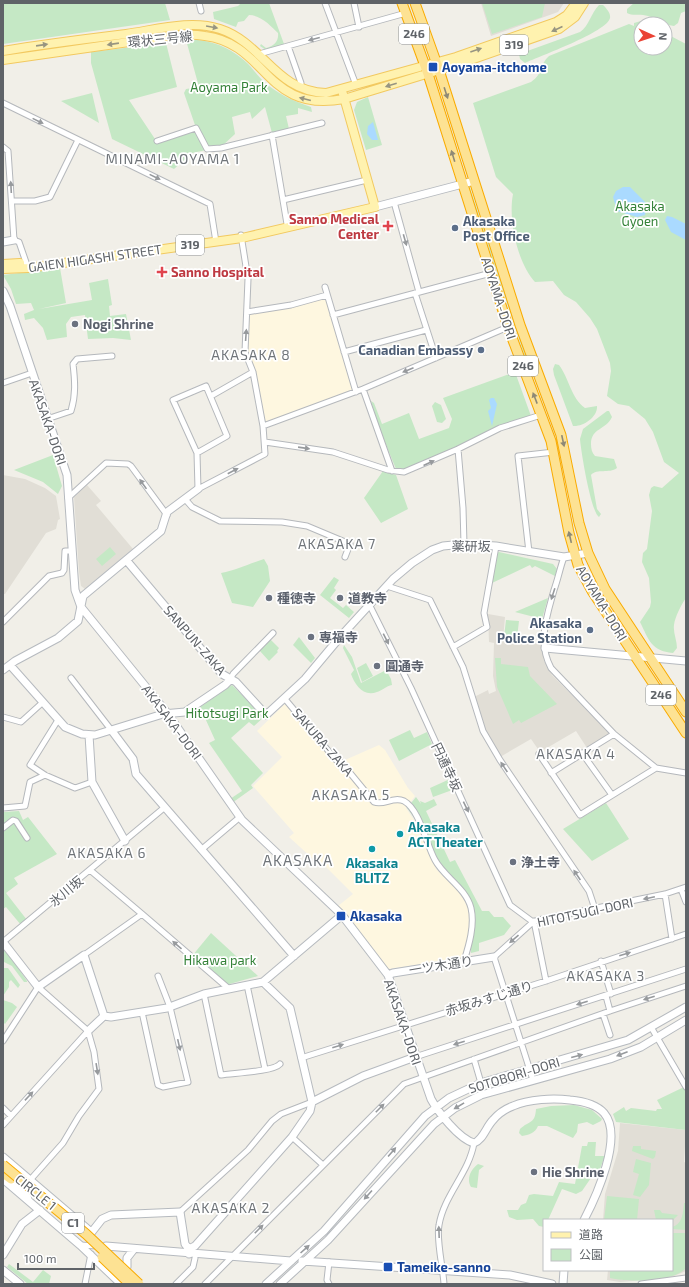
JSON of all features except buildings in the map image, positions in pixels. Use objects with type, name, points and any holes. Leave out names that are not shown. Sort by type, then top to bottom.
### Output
[{"type":"highway","name":"AOYAMA-DORI","points":[[402,3],[427,70],[461,182],[508,327],[542,415],[554,452],[569,556],[686,733]]},
{"type":"highway","name":"AOYAMA-DORI","points":[[415,3],[520,326],[561,435],[579,523],[588,553]]},
{"type":"highway","name":"246","points":[[588,553],[605,589],[686,712]]},
{"type":"highway","name":"CIRCLE 1","points":[[3,1165],[86,1234],[139,1284]]},
{"type":"highway","name":"CIRCLE 1","points":[[3,1171],[82,1238],[132,1284]]},
{"type":"main road","name":"319","points":[[437,67],[556,22],[566,15],[576,3]]},
{"type":"main road","name":"319","points":[[344,99],[427,70],[559,29],[575,17],[584,3]]},
{"type":"main road","name":"環状三号線","points":[[3,51],[189,26],[219,28],[243,41],[259,54],[281,77],[301,89],[309,92],[326,94],[341,89]]},
{"type":"main road","name":"環状三号線","points":[[3,60],[152,39],[189,35],[204,36],[218,38],[244,52],[276,84],[292,95],[316,101],[329,102],[344,99]]},
{"type":"main road","name":"319","points":[[341,89],[427,70]]},
{"type":"main road","points":[[341,89],[374,205]]},
{"type":"main road","name":"GAIEN HIGASHI STREET","points":[[241,236],[287,224],[374,205]]},
{"type":"main road","name":"GAIEN HIGASHI STREET","points":[[3,270],[27,265],[241,236],[374,205]]},
{"type":"main road","name":"GAIEN HIGASHI STREET","points":[[3,264],[27,265]]},
{"type":"street","points":[[199,3],[201,11]]},
{"type":"street","points":[[325,3],[356,85]]},
{"type":"street","points":[[354,3],[359,27]]},
{"type":"street","points":[[259,54],[406,13]]},
{"type":"street","points":[[288,46],[301,83],[301,89]]},
{"type":"street","points":[[3,103],[210,204],[215,240]]},
{"type":"street","points":[[158,141],[196,128],[207,149],[221,148],[322,123]]},
{"type":"street","points":[[272,135],[287,224]]},
{"type":"street","points":[[12,201],[36,201],[50,197],[78,140]]},
{"type":"street","points":[[3,147],[8,151],[14,240]]},
{"type":"street","points":[[374,205],[473,179]]},
{"type":"street","points":[[283,200],[367,180]]},
{"type":"street","points":[[374,205],[394,202],[461,182]]},
{"type":"street","points":[[394,202],[426,330],[436,358]]},
{"type":"street","points":[[3,670],[58,638],[78,621],[84,596],[161,531],[167,512],[198,489],[265,454],[263,426],[253,372],[245,352],[248,279],[241,236]]},
{"type":"street","points":[[3,242],[14,240],[19,242],[27,265]]},
{"type":"street","points":[[333,315],[490,273]]},
{"type":"street","points":[[324,287],[356,392]]},
{"type":"street","name":"AKASAKA-DORI","points":[[3,291],[10,306],[66,473],[76,590],[81,607],[168,714],[240,817],[342,915],[388,975],[422,1077],[435,1107],[470,1142],[474,1143]]},
{"type":"street","points":[[247,312],[291,305],[327,295]]},
{"type":"street","points":[[263,426],[356,392],[508,327]]},
{"type":"street","points":[[344,352],[426,330]]},
{"type":"street","points":[[47,419],[70,411],[74,401],[75,383],[73,364],[77,359],[112,356]]},
{"type":"street","points":[[211,396],[253,372]]},
{"type":"street","points":[[3,383],[32,373]]},
{"type":"street","points":[[197,453],[227,436],[206,386],[174,400],[197,453],[198,489]]},
{"type":"street","points":[[363,389],[392,471]]},
{"type":"street","points":[[265,442],[333,452],[392,471],[404,472],[417,468],[500,428],[542,415]]},
{"type":"street","points":[[458,449],[464,508],[464,544]]},
{"type":"street","points":[[529,552],[518,456],[554,452]]},
{"type":"street","points":[[68,498],[106,463],[128,464],[167,515]]},
{"type":"street","points":[[185,499],[192,507],[220,521],[282,522],[307,526],[350,544],[344,557]]},
{"type":"street","name":"薬研坂","points":[[266,715],[305,679],[369,604],[407,566],[432,550],[443,546],[464,544],[496,546],[529,552],[569,556]]},
{"type":"street","points":[[453,647],[486,629],[484,613],[496,546]]},
{"type":"street","points":[[3,622],[49,576],[62,573],[64,570],[65,551],[72,551]]},
{"type":"street","points":[[588,553],[569,556],[546,615],[544,648],[548,663],[555,673],[614,734],[656,768],[686,773]]},
{"type":"street","name":"SANPUN-ZAKA","points":[[127,561],[222,674],[230,680],[236,682],[266,715]]},
{"type":"street","points":[[387,586],[430,600],[463,667],[483,731],[500,760],[589,891],[595,909]]},
{"type":"street","name":"円通寺坂","points":[[369,604],[414,694],[510,905],[533,922]]},
{"type":"street","points":[[10,665],[42,703],[65,727],[89,735],[95,735],[168,714],[185,712],[220,690],[230,680],[233,674],[273,633]]},
{"type":"street","points":[[544,648],[686,661]]},
{"type":"street","points":[[71,678],[133,759],[136,774],[294,956]]},
{"type":"street","name":"SAKURA-ZAKA","points":[[285,699],[336,760],[341,762],[374,802],[381,804],[396,800],[404,801],[408,806],[423,829],[435,861],[467,898],[472,909],[471,936],[464,961]]},
{"type":"street","points":[[3,717],[22,722],[42,703]]},
{"type":"street","points":[[58,720],[30,765],[45,775],[75,788],[92,782]]},
{"type":"street","points":[[551,773],[614,734]]},
{"type":"street","points":[[89,735],[92,782],[125,841]]},
{"type":"street","points":[[582,753],[612,795]]},
{"type":"street","points":[[539,754],[580,815],[656,768]]},
{"type":"street","points":[[4,808],[25,806],[30,782],[45,775]]},
{"type":"street","name":"氷川坂","points":[[3,942],[165,808]]},
{"type":"street","points":[[201,850],[240,817]]},
{"type":"street","points":[[3,828],[13,820],[16,821],[27,838]]},
{"type":"street","points":[[90,870],[228,988]]},
{"type":"street","points":[[684,888],[686,902]]},
{"type":"street","name":"HITOTSUGI-DORI","points":[[494,957],[533,922],[665,894],[684,888]]},
{"type":"street","points":[[665,894],[672,939]]},
{"type":"street","points":[[3,1041],[38,987],[142,914]]},
{"type":"street","points":[[3,1125],[88,1031],[104,1016],[170,1007],[204,994],[263,982],[342,915]]},
{"type":"street","points":[[533,922],[546,981]]},
{"type":"street","name":"赤坂みすじ通り","points":[[301,1058],[546,981],[601,961],[686,934]]},
{"type":"street","points":[[3,942],[38,987],[88,1031],[94,1052],[99,1087],[63,1143],[31,1179]]},
{"type":"street","points":[[84,955],[104,1016]]},
{"type":"street","points":[[494,957],[522,1043],[532,1080]]},
{"type":"street","name":"一ツ木通り","points":[[388,975],[494,957]]},
{"type":"street","points":[[601,961],[609,995],[610,1011]]},
{"type":"street","points":[[91,1233],[102,1219],[110,1215],[180,1212],[248,1150],[272,1121],[281,1114],[312,1102],[362,1076],[415,1057],[686,969]]},
{"type":"street","points":[[142,1012],[158,1085],[163,1086],[188,1082],[170,1007],[158,976]]},
{"type":"street","points":[[191,1254],[195,1246],[292,1137],[310,1111],[312,1102],[290,1008],[263,982]]},
{"type":"street","points":[[247,985],[265,1069]]},
{"type":"street","points":[[204,1284],[404,1084],[610,1011],[686,986]]},
{"type":"street","points":[[204,994],[221,1075],[265,1069],[278,1066],[280,1064]]},
{"type":"street","name":"SOTOBORI-DORI","points":[[266,1284],[324,1231],[407,1135],[435,1107],[465,1089],[481,1083],[628,1040],[686,1007]]},
{"type":"street","points":[[603,1014],[610,1035]]},
{"type":"street","name":"SOTOBORI-DORI","points":[[280,1284],[328,1240],[419,1139],[443,1116],[468,1100],[481,1095],[610,1059],[642,1047],[686,1020]]},
{"type":"street","points":[[651,1027],[686,1087]]},
{"type":"street","points":[[474,1059],[481,1083]]},
{"type":"street","points":[[444,1284],[444,1270],[438,1227],[447,1200],[468,1164],[474,1143],[480,1139],[498,1115],[517,1104],[552,1099],[565,1099],[583,1102],[600,1110],[610,1124],[608,1154],[602,1179],[584,1219]]},
{"type":"street","points":[[3,1108],[11,1116]]},
{"type":"street","points":[[292,1137],[323,1165]]},
{"type":"street","points":[[3,1157],[31,1179],[106,1246],[144,1284]]},
{"type":"street","points":[[3,1171],[24,1189],[29,1201]]},
{"type":"street","points":[[3,1171],[92,1245],[132,1284]]},
{"type":"street","points":[[3,1179],[91,1254],[121,1284]]},
{"type":"street","points":[[3,1255],[22,1224],[40,1210]]},
{"type":"street","points":[[176,1284],[193,1267],[191,1254],[185,1244],[180,1212]]},
{"type":"street","points":[[80,1245],[290,1262],[329,1262],[510,1275],[552,1284]]},
{"type":"street","points":[[127,1268],[127,1258],[134,1250]]},
{"type":"street","points":[[85,1284],[91,1254]]},
{"type":"street","points":[[327,1283],[329,1262]]},
{"type":"street","points":[[3,1270],[20,1284]]},
{"type":"street","points":[[563,1284],[564,1271]]},
{"type":"street","points":[[641,1284],[686,1278]]},
{"type":"shaded area","points":[[481,3],[564,3],[558,12],[491,36]]},
{"type":"shaded area","points":[[326,297],[353,391],[266,423],[256,375],[247,350],[249,313]]},
{"type":"shaded area","points":[[3,475],[25,479],[45,488],[56,496],[60,519],[58,520],[56,529],[46,533],[5,594],[3,594]]},
{"type":"shaded area","points":[[87,485],[101,501],[96,505],[133,549],[85,589],[81,586],[79,572],[74,497]]},
{"type":"shaded area","points":[[488,614],[505,617],[503,639],[541,643],[544,661],[552,675],[609,733],[604,738],[587,748],[576,731],[540,752],[531,739],[500,757],[484,732],[474,697],[488,690],[489,694],[496,691],[493,676],[494,643],[489,642]]},
{"type":"shaded area","points":[[285,704],[288,705],[338,765],[342,767],[345,760],[379,745],[385,750],[408,788],[415,796],[406,808],[421,831],[436,869],[458,890],[467,905],[470,917],[469,931],[463,958],[387,969],[338,906],[353,894],[324,865],[322,867],[289,837],[294,833],[253,786],[282,757],[257,731]]},
{"type":"shaded area","points":[[620,1123],[686,1130],[684,1162],[686,1163],[686,1271],[669,1278],[620,1282],[607,1280],[608,1271],[673,1271],[673,1219],[603,1219],[605,1194],[618,1151]]},
{"type":"green space","points":[[3,3],[165,3],[170,20],[3,44]]},
{"type":"green space","points":[[241,3],[269,3],[284,44],[266,50],[260,46],[261,44],[266,48],[274,44],[277,41],[278,33],[265,21],[253,15],[249,15],[244,21],[238,22],[236,27],[214,19],[213,12],[238,6]]},
{"type":"green space","points":[[482,3],[545,3],[542,17],[492,34]]},
{"type":"green space","points":[[634,3],[686,3],[686,11],[681,13],[678,23],[674,26],[673,16],[647,16],[631,14],[627,13],[627,9]]},
{"type":"green space","points":[[599,5],[603,5],[610,14],[610,18],[606,24],[598,30],[586,37],[525,63],[520,59],[519,54],[580,32],[586,26]]},
{"type":"green space","name":"Akasaka Gyoen","points":[[629,24],[633,26],[633,56],[673,56],[673,37],[686,44],[686,598],[678,611],[674,625],[677,648],[673,653],[660,650],[655,647],[640,622],[650,607],[651,602],[649,578],[642,562],[643,553],[647,549],[652,511],[649,495],[651,488],[654,486],[662,488],[679,473],[664,462],[653,432],[645,419],[629,406],[618,404],[607,396],[611,371],[610,363],[597,329],[590,318],[576,302],[564,295],[553,281],[535,282],[529,274],[523,263],[515,240],[512,216],[513,194],[496,177],[473,103],[531,82],[538,75],[549,56]]},
{"type":"green space","name":"Aoyama Park","points":[[186,40],[213,43],[237,54],[269,86],[289,98],[311,107],[312,112],[298,108],[298,114],[286,116],[289,129],[272,133],[265,107],[252,119],[250,112],[232,117],[235,134],[221,147],[192,153],[174,169],[112,139],[91,63],[91,52],[166,43],[177,87],[129,100],[157,142],[196,128],[184,93],[186,89],[199,87]]},
{"type":"green space","points":[[92,93],[99,123],[61,101]]},
{"type":"green space","points":[[368,97],[382,145],[366,150],[354,110],[357,102]]},
{"type":"green space","points":[[469,185],[528,362],[527,363],[468,186]]},
{"type":"green space","points":[[60,268],[66,303],[39,309],[92,300],[89,283],[108,279],[112,305],[109,306],[110,316],[126,314],[131,340],[113,338],[88,339],[85,315],[71,317],[66,324],[67,337],[47,340],[43,328],[34,318],[25,320],[24,314],[34,310],[31,303],[16,304],[11,289],[3,275]]},
{"type":"green space","points":[[555,364],[559,365],[580,404],[585,408],[597,406],[595,414],[581,425],[573,426],[554,375],[553,369]]},
{"type":"green space","points":[[515,372],[531,416],[405,469],[396,469],[377,423],[371,401],[374,403],[382,424],[409,413],[419,439],[449,428],[452,419],[443,398]]},
{"type":"green space","points":[[435,402],[441,405],[446,419],[442,423],[437,422],[432,406]]},
{"type":"green space","points":[[609,411],[612,417],[593,435],[591,449],[595,456],[614,459],[617,468],[610,471],[596,472],[591,475],[597,509],[601,514],[599,517],[596,513],[590,494],[584,468],[580,439],[583,429]]},
{"type":"green space","points":[[53,455],[62,486],[58,494],[43,482],[14,470]]},
{"type":"green space","points":[[383,471],[396,475],[408,509],[381,523],[364,498]]},
{"type":"green space","points":[[110,547],[116,554],[102,566],[96,559]]},
{"type":"green space","points":[[499,552],[553,564],[557,569],[555,576],[535,566],[532,568],[530,565],[492,583],[497,553]]},
{"type":"green space","points":[[264,559],[268,566],[270,581],[253,607],[232,603],[221,573]]},
{"type":"green space","points":[[334,577],[339,580],[334,588],[336,590],[330,598],[343,608],[346,605],[354,612],[349,618],[320,595]]},
{"type":"green space","points":[[548,598],[542,619],[515,612]]},
{"type":"green space","points":[[506,620],[519,621],[517,638],[504,637]]},
{"type":"green space","points":[[299,637],[315,658],[311,663],[293,645]]},
{"type":"green space","points":[[270,639],[279,648],[277,651],[278,652],[269,661],[259,650]]},
{"type":"green space","points":[[344,645],[352,657],[361,683],[386,670],[391,679],[392,685],[372,693],[368,693],[360,689],[351,674],[354,670],[343,648]]},
{"type":"green space","points":[[495,658],[501,658],[501,664],[528,667],[530,676],[557,704],[521,723],[519,720],[513,724],[497,687]]},
{"type":"green space","points":[[366,663],[373,676],[362,682],[357,668]]},
{"type":"green space","name":"Hitotsugi Park","points":[[232,685],[264,717],[254,726],[249,722],[231,738],[263,773],[251,785],[253,788],[232,803],[230,799],[242,791],[209,743],[215,740],[200,707]]},
{"type":"green space","points":[[410,730],[414,738],[427,732],[432,744],[399,761],[389,740]]},
{"type":"green space","points":[[450,779],[455,789],[433,797],[430,788]]},
{"type":"green space","points":[[416,797],[421,804],[420,801],[425,803],[434,799],[437,805],[426,811],[450,862],[455,860],[482,911],[489,911],[494,917],[503,917],[511,926],[504,935],[479,943],[479,951],[471,953],[471,911],[463,895],[439,871],[423,830],[407,808]]},
{"type":"green space","points":[[606,803],[629,839],[592,861],[563,829]]},
{"type":"green space","points":[[19,811],[23,820],[28,817],[57,854],[14,878],[18,884],[6,893],[27,920],[21,925],[6,907],[3,909],[3,812]]},
{"type":"green space","name":"Hikawa park","points":[[211,933],[258,976],[226,985],[192,956]]},
{"type":"green space","points":[[3,946],[27,982],[24,982],[12,966],[4,962]]},
{"type":"green space","points":[[3,968],[8,968],[20,985],[18,988],[11,980],[9,982],[9,987],[3,996],[4,986]]},
{"type":"green space","points":[[3,1000],[12,1003],[17,1007],[5,1024],[3,1022]]},
{"type":"green space","points":[[684,1087],[686,1091],[686,1130],[616,1122],[613,1114],[624,1107],[626,1111],[631,1108],[656,1111],[657,1109],[662,1109],[657,1100]]},
{"type":"green space","points":[[574,1105],[592,1110],[602,1119],[601,1121],[593,1125],[587,1122],[578,1124],[577,1132],[573,1138],[547,1126],[538,1126],[532,1133],[527,1135],[522,1136],[519,1133],[520,1129],[533,1120],[536,1109],[551,1106]]},
{"type":"green space","points":[[588,1142],[596,1142],[595,1156],[605,1156],[598,1174],[593,1175],[582,1191],[576,1194],[562,1189],[548,1219],[543,1219],[543,1227],[539,1226],[533,1219],[517,1220],[509,1217],[507,1210],[518,1210],[521,1205],[526,1203],[529,1195],[534,1194],[553,1196],[559,1182],[575,1184],[582,1146],[587,1146]]},
{"type":"green space","points":[[633,1146],[641,1146],[641,1149],[656,1151],[655,1157],[653,1159],[632,1151]]},
{"type":"green space","points":[[636,1159],[651,1163],[649,1185],[640,1197],[633,1195],[639,1174],[633,1172]]},
{"type":"green space","points":[[478,1164],[484,1166],[479,1170],[477,1188],[471,1187],[469,1181],[470,1174]]},
{"type":"green space","points":[[607,1196],[639,1199],[637,1219],[604,1219]]},
{"type":"green space","points":[[684,1203],[686,1203],[686,1230],[673,1229],[673,1226],[678,1223],[683,1214]]},
{"type":"green space","points":[[654,1210],[660,1210],[662,1213],[678,1215],[673,1220],[656,1219]]},
{"type":"green space","points":[[673,1233],[685,1233],[686,1268],[680,1273],[661,1279],[638,1281],[610,1278],[610,1271],[673,1271]]},
{"type":"green space","points":[[9,1264],[33,1282],[43,1270],[51,1276],[49,1284],[28,1284],[7,1267]]},
{"type":"water","points":[[373,122],[378,140],[372,140],[367,134],[368,126]]},
{"type":"water","points":[[623,187],[630,187],[647,204],[645,215],[637,217],[617,211],[613,197],[616,191]]},
{"type":"water","points":[[667,216],[686,224],[686,240],[671,232],[665,220]]},
{"type":"water","points":[[494,398],[497,404],[492,426],[488,411],[491,408],[489,400]]},
{"type":"place","name":"Aoyama-itchome","points":[[433,67]]},
{"type":"place","name":"Sanno Medical Center","points":[[388,226]]},
{"type":"place","name":"Akasaka Post Office","points":[[455,228]]},
{"type":"place","name":"Sanno Hospital","points":[[162,272]]},
{"type":"place","name":"Nogi Shrine","points":[[75,324]]},
{"type":"place","name":"Canadian Embassy","points":[[481,350]]},
{"type":"place","name":"種徳寺","points":[[269,598]]},
{"type":"place","name":"道教寺","points":[[340,598]]},
{"type":"place","name":"Akasaka Police Station","points":[[590,630]]},
{"type":"place","name":"専福寺","points":[[311,637]]},
{"type":"place","name":"圓通寺","points":[[377,666]]},
{"type":"place","name":"Akasaka ACT Theater","points":[[400,834]]},
{"type":"place","name":"Akasaka BLITZ","points":[[372,849]]},
{"type":"place","name":"浄土寺","points":[[513,862]]},
{"type":"place","name":"Akasaka","points":[[341,916]]},
{"type":"place","name":"Hie Shrine","points":[[534,1172]]},
{"type":"place","name":"Tameike-sanno","points":[[388,1267]]},
{"type":"district","name":"MINAMI-AOYAMA 1","points":[[173,159]]},
{"type":"district","name":"AKASAKA 8","points":[[251,355]]},
{"type":"district","name":"AKASAKA 7","points":[[337,544]]},
{"type":"district","name":"AKASAKA 4","points":[[576,754]]},
{"type":"district","name":"AKASAKA 5","points":[[351,795]]},
{"type":"district","name":"AKASAKA 6","points":[[107,853]]},
{"type":"district","name":"AKASAKA","points":[[298,861]]},
{"type":"district","name":"AKASAKA 3","points":[[606,976]]},
{"type":"district","name":"AKASAKA 2","points":[[231,1208]]}]
